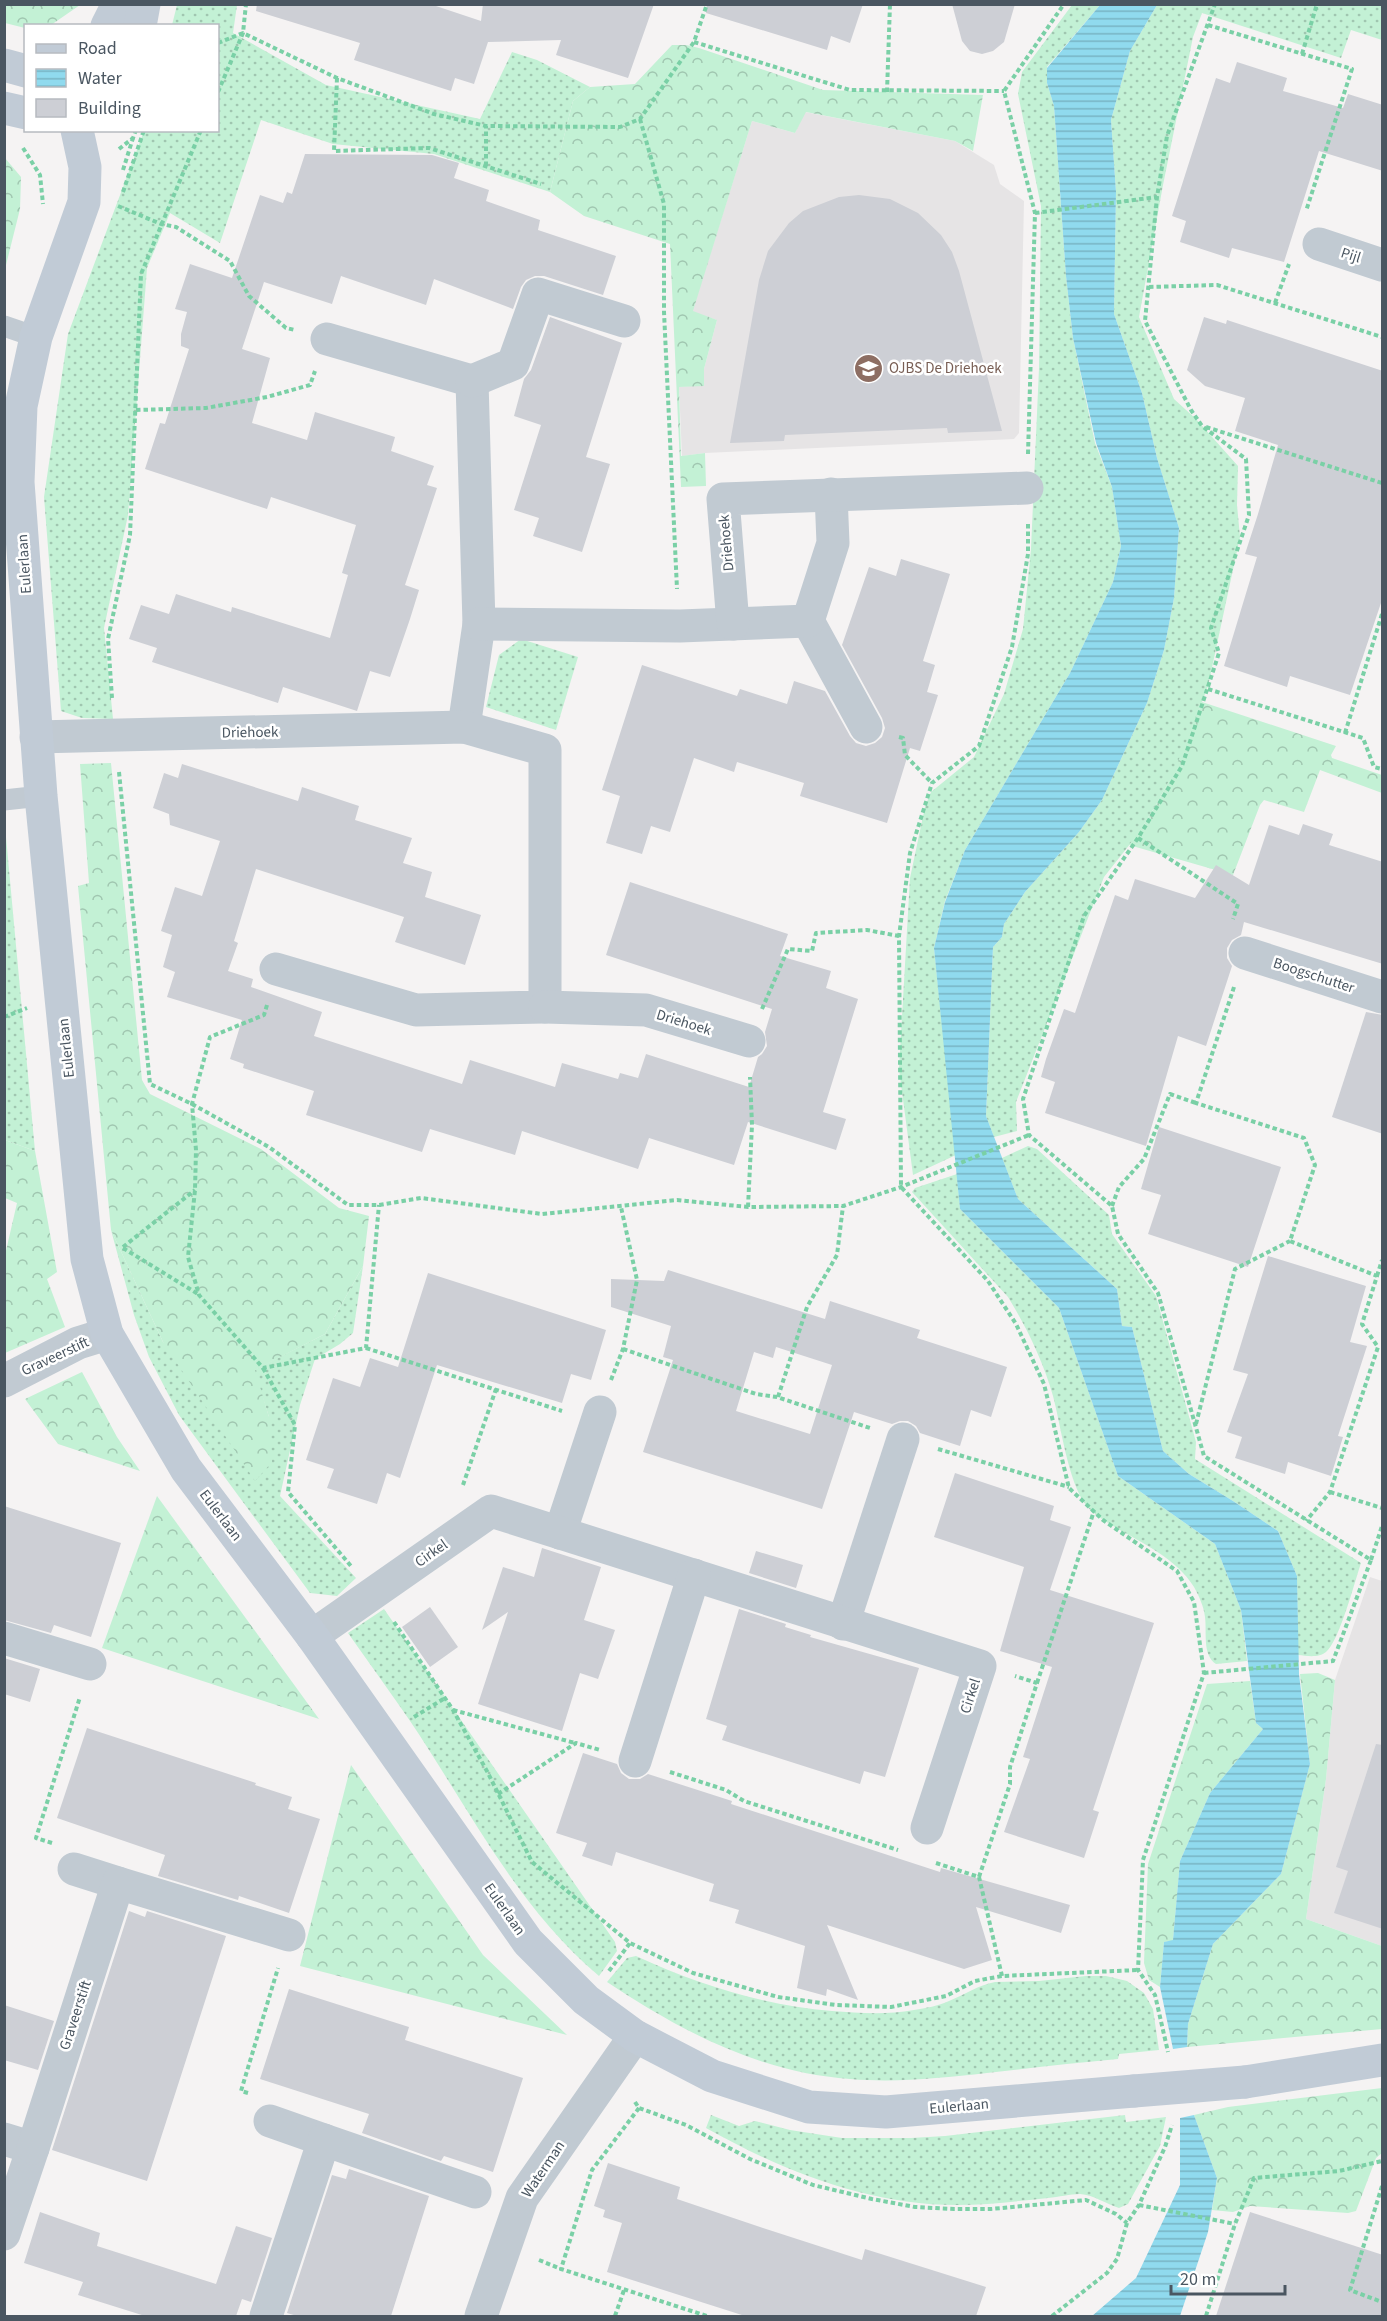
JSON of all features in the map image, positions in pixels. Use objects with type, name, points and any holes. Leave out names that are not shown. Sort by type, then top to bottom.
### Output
[{"type":"street","points":[[107,24],[118,4]]},
{"type":"street","points":[[140,24],[144,4]]},
{"type":"street","points":[[4,65],[24,70]]},
{"type":"street","points":[[4,108],[24,113]]},
{"type":"street","name":"Eulerlaan","points":[[77,132],[85,167],[84,202],[36,337],[21,406],[18,482],[36,737],[87,1259],[107,1334],[186,1469],[312,1635],[528,1942],[586,2000],[634,2036],[712,2076],[809,2107],[886,2112],[1245,2082],[1383,2060]]},
{"type":"street","name":"Pijl","points":[[1311,232],[1383,265]]},
{"type":"street","points":[[327,339],[472,381],[513,364],[538,294],[624,321]]},
{"type":"street","points":[[464,727],[479,624],[472,381]]},
{"type":"street","name":"Driehoek","points":[[733,624],[723,499],[1027,488]]},
{"type":"street","points":[[831,494],[833,543],[808,621],[866,727]]},
{"type":"street","points":[[479,624],[680,626],[808,621]]},
{"type":"street","name":"Driehoek","points":[[36,737],[464,727],[545,750],[545,1007]]},
{"type":"street","name":"Boogschutter","points":[[1245,953],[1383,997]]},
{"type":"street","name":"Driehoek","points":[[276,969],[416,1010],[545,1007],[646,1010],[749,1041]]},
{"type":"street","name":"Graveerstift","points":[[4,1381],[78,1343],[107,1334]]},
{"type":"street","points":[[560,1533],[598,1417]]},
{"type":"street","points":[[843,1624],[903,1439]]},
{"type":"street","name":"Cirkel","points":[[312,1635],[491,1511],[980,1666],[927,1828]]},
{"type":"street","points":[[635,1761],[694,1575]]},
{"type":"street","points":[[4,1638],[90,1664]]},
{"type":"street","points":[[74,1869],[289,1935]]},
{"type":"street","name":"Graveerstift","points":[[4,2234],[19,2143],[118,1883]]},
{"type":"street","name":"Waterman","points":[[481,2316],[522,2198],[634,2036]]},
{"type":"street","points":[[270,2121],[475,2192]]},
{"type":"street","points":[[266,2316],[324,2140]]},
{"type":"lane","points":[[4,326],[36,337]]},
{"type":"lane","points":[[4,800],[41,796]]},
{"type":"path","points":[[219,90],[243,33],[246,4]]},
{"type":"path","points":[[219,43],[243,33],[337,78],[434,114],[486,126],[620,127],[640,119],[694,42],[707,4]]},
{"type":"path","points":[[887,92],[890,4]]},
{"type":"path","points":[[1064,4],[1004,91],[1035,213],[1027,488],[1028,554],[1012,647],[979,746],[932,783],[910,853],[899,936],[901,1187],[988,1281],[1016,1324],[1044,1384],[1070,1488]]},
{"type":"path","points":[[1112,1206],[1029,1135],[1023,1100],[1084,916],[1138,838],[1182,766],[1219,653],[1211,628],[1249,515],[1246,459],[1202,426],[1191,410],[1145,321],[1156,198],[1167,136],[1215,4]]},
{"type":"path","points":[[1302,54],[1317,4]]},
{"type":"path","points":[[1208,25],[1352,69],[1311,232]]},
{"type":"path","points":[[694,42],[850,90],[1004,91]]},
{"type":"path","points":[[337,78],[334,151],[429,148],[541,184]]},
{"type":"path","points":[[640,119],[664,204],[664,312],[675,568],[680,626]]},
{"type":"path","points":[[486,126],[486,166]]},
{"type":"path","points":[[118,206],[143,132]]},
{"type":"path","points":[[200,132],[141,274],[130,535],[108,639],[115,735],[150,1084],[192,1104],[269,1147],[348,1205],[380,1205],[421,1198],[542,1214],[677,1200],[748,1207],[843,1206],[901,1187],[1029,1135]]},
{"type":"path","points":[[1035,213],[1156,198]]},
{"type":"path","points":[[84,202],[102,200],[161,224],[176,227],[230,261],[249,296],[286,328],[327,339],[310,385],[267,397],[206,408],[136,410]]},
{"type":"path","points":[[1275,303],[1290,261]]},
{"type":"path","points":[[1149,287],[1218,285],[1383,337]]},
{"type":"path","points":[[1202,426],[1383,483]]},
{"type":"path","points":[[1345,733],[1383,614]]},
{"type":"path","points":[[1208,689],[1363,738],[1374,767],[1383,769]]},
{"type":"path","points":[[866,727],[903,738],[905,755],[932,783]]},
{"type":"path","points":[[1138,838],[1238,903],[1233,919],[1251,932],[1196,1103]]},
{"type":"path","points":[[276,969],[264,1015],[210,1037],[192,1104],[196,1150],[195,1190],[188,1257],[199,1294],[263,1368],[295,1425],[288,1492],[374,1592],[453,1710],[532,1862],[630,1943],[693,1973],[778,1997],[836,2005],[891,2007],[946,1996],[975,1981],[1002,1976],[1138,1970]]},
{"type":"path","points":[[1195,1425],[1235,1269],[1290,1241],[1315,1166],[1304,1138],[1170,1094],[1144,1159],[1119,1187],[1112,1206],[1118,1234],[1158,1293],[1195,1425],[1204,1456],[1371,1560]]},
{"type":"path","points":[[123,1247],[195,1190]]},
{"type":"path","points":[[366,1348],[380,1205]]},
{"type":"path","points":[[777,1397],[807,1307],[837,1255],[843,1206]]},
{"type":"path","points":[[263,1368],[366,1348],[496,1389],[598,1417],[623,1349],[638,1280],[621,1207]]},
{"type":"path","points":[[1290,1241],[1377,1276]]},
{"type":"path","points":[[1306,1521],[1330,1492],[1380,1348],[1362,1324],[1383,1260]]},
{"type":"path","points":[[623,1349],[756,1394],[777,1397],[903,1439],[1070,1488],[1103,1520],[1177,1571],[1194,1602],[1204,1673],[1143,1860],[1138,1970],[1155,1995],[1168,2057]]},
{"type":"path","points":[[473,1524],[457,1501],[496,1389]]},
{"type":"path","points":[[1330,1492],[1383,1508]]},
{"type":"path","points":[[1002,1976],[979,1877],[1010,1784],[1010,1767],[1094,1511]]},
{"type":"path","points":[[1204,1673],[1333,1661],[1383,1526]]},
{"type":"path","points":[[74,1869],[79,1852],[36,1838],[90,1664]]},
{"type":"path","points":[[980,1666],[1037,1683]]},
{"type":"path","points":[[453,1710],[635,1761],[726,1790],[744,1801],[902,1852]]},
{"type":"path","points":[[498,1794],[576,1743]]},
{"type":"path","points":[[935,1862],[979,1877]]},
{"type":"path","points":[[270,2121],[275,2101],[241,2091],[289,1935]]},
{"type":"path","points":[[612,2070],[639,2108],[686,2125],[750,2158],[813,2185],[915,2207],[991,2209],[1086,2200],[1116,2214],[1127,2223]]},
{"type":"path","points":[[639,2108],[592,2170],[561,2269],[707,2316]]},
{"type":"path","points":[[1052,2316],[1107,2273],[1117,2259],[1127,2223],[1139,2205],[1165,2147],[1173,2120]]},
{"type":"path","points":[[1206,2316],[1234,2224],[1254,2178],[1339,2171],[1383,2161]]},
{"type":"path","points":[[1383,2186],[1350,2290],[1383,2302]]},
{"type":"path","points":[[1139,2205],[1234,2224]]},
{"type":"path","points":[[615,2316],[624,2290]]},
{"type":"shaded area","points":[[805,112],[955,141],[994,165],[1000,184],[1024,201],[1019,433],[1014,439],[705,453],[682,456],[679,387],[704,385],[704,369],[717,320],[692,312],[752,121],[795,133]]},
{"type":"shaded area","points":[[1370,1577],[1382,1581],[1382,1946],[1306,1919],[1326,1779],[1335,1680]]},
{"type":"green space","points":[[5,4],[80,4],[52,24],[24,24],[24,28],[5,23]]},
{"type":"green space","points":[[177,5],[237,5],[233,33],[326,85],[480,119],[512,52],[537,60],[590,87],[573,101],[550,192],[434,154],[333,144],[261,120],[220,243],[170,213],[147,268],[128,515],[104,628],[113,719],[82,718],[61,711],[44,497],[68,334],[144,132],[219,132],[219,24],[172,24]]},
{"type":"green space","points":[[1072,5],[1100,5],[1047,67],[1047,83],[1054,106],[1066,276],[1073,338],[1095,443],[1112,487],[1121,546],[1113,582],[1070,673],[965,850],[945,901],[934,948],[956,1155],[913,1175],[899,1069],[910,878],[925,807],[931,792],[974,757],[1004,694],[1023,629],[1031,549],[1039,368],[1041,206],[1018,94],[1022,72]]},
{"type":"green space","points":[[1157,5],[1382,5],[1382,40],[1351,30],[1341,58],[1202,13],[1193,37],[1139,317],[1174,399],[1196,419],[1238,466],[1237,505],[1240,537],[1208,686],[1179,763],[1138,834],[1104,877],[1016,1102],[1017,1131],[994,1137],[986,1116],[993,947],[1002,937],[1004,924],[1025,892],[1079,832],[1102,800],[1147,703],[1164,650],[1174,598],[1179,528],[1157,458],[1142,393],[1114,314],[1116,192],[1111,120],[1130,51]]},
{"type":"green space","points":[[672,45],[699,48],[823,90],[983,95],[973,151],[955,141],[806,112],[795,133],[752,121],[693,311],[717,320],[704,369],[704,386],[679,387],[681,456],[705,453],[706,486],[681,487],[670,244],[584,216],[550,192],[573,101],[590,87],[635,84]]},
{"type":"green space","points":[[5,158],[21,177],[20,209],[5,269]]},
{"type":"green space","points":[[521,639],[578,657],[556,730],[486,707],[499,655]]},
{"type":"green space","points":[[1202,702],[1336,746],[1331,755],[1332,758],[1382,775],[1382,793],[1320,770],[1304,812],[1264,800],[1233,875],[1129,845],[1162,794],[1180,758]]},
{"type":"green space","points":[[111,763],[142,1080],[150,1094],[261,1149],[339,1208],[369,1216],[363,1266],[325,1334],[255,1370],[269,1417],[272,1462],[255,1481],[163,1342],[111,1230],[78,886],[89,883],[80,764]]},
{"type":"green space","points":[[6,837],[35,1151],[5,1140],[4,838]]},
{"type":"green space","points":[[5,1140],[35,1151],[57,1272],[47,1279],[65,1327],[5,1353],[5,1255],[17,1203],[5,1198]]},
{"type":"green space","points":[[1028,1146],[1037,1149],[1109,1215],[1112,1234],[1156,1296],[1196,1442],[1195,1459],[1361,1563],[1336,1636],[1331,1646],[1323,1654],[1298,1655],[1297,1576],[1278,1531],[1189,1474],[1163,1451],[1132,1327],[1122,1326],[1117,1289],[1018,1199],[1002,1158]]},
{"type":"green space","points":[[957,1174],[960,1209],[1059,1308],[1118,1476],[1215,1544],[1241,1610],[1247,1661],[1216,1664],[1207,1649],[1204,1609],[1196,1590],[1187,1577],[1158,1552],[1096,1515],[1080,1495],[1070,1468],[1049,1383],[1022,1321],[1008,1297],[912,1192],[915,1188]]},
{"type":"green space","points":[[111,1230],[163,1342],[269,1417],[254,1370],[325,1334],[363,1266],[353,1333],[315,1359],[300,1405],[280,1496],[356,1578],[337,1596],[310,1593],[179,1415],[149,1357],[134,1315]]},
{"type":"green space","points":[[82,1372],[117,1437],[140,1471],[58,1444],[25,1399]]},
{"type":"green space","points":[[157,1496],[319,1719],[102,1648]]},
{"type":"green space","points":[[384,1609],[615,1942],[617,1951],[599,1976],[548,1925],[526,1898],[486,1840],[410,1720],[348,1633]]},
{"type":"green space","points":[[1318,1673],[1335,1680],[1326,1779],[1306,1919],[1382,1946],[1382,2029],[1187,2047],[1188,2024],[1213,1944],[1281,1874],[1310,1764],[1300,1674]]},
{"type":"green space","points":[[1250,1681],[1256,1723],[1263,1729],[1210,1793],[1180,1861],[1173,1941],[1164,1942],[1160,1987],[1149,1980],[1144,1963],[1148,1864],[1207,1684]]},
{"type":"green space","points":[[351,1765],[483,1955],[567,2035],[300,1966]]},
{"type":"green space","points":[[636,1956],[708,1985],[756,1999],[806,2008],[862,2013],[893,2013],[932,2007],[995,1982],[1106,1976],[1127,1981],[1144,1993],[1153,2009],[1159,2050],[1119,2054],[1118,2059],[936,2078],[867,2080],[817,2075],[753,2059],[722,2047],[664,2017],[607,1982],[627,1958]]},
{"type":"green space","points":[[1382,2088],[1382,2153],[1376,2158],[1356,2211],[1348,2213],[1250,2206],[1233,2212],[1212,2210],[1217,2178],[1194,2115],[1228,2107]]},
{"type":"green space","points":[[711,2115],[739,2126],[755,2121],[790,2130],[842,2138],[945,2136],[1125,2115],[1126,2122],[1166,2117],[1160,2146],[1128,2204],[1119,2208],[1080,2194],[1003,2203],[957,2205],[891,2199],[859,2192],[796,2171],[735,2144],[706,2128]]},
{"type":"water","points":[[1100,5],[1157,5],[1130,51],[1111,120],[1116,192],[1114,314],[1142,393],[1157,458],[1179,528],[1174,598],[1164,650],[1147,703],[1102,800],[1079,832],[1025,892],[1004,924],[1002,937],[993,947],[986,1116],[1018,1199],[1117,1289],[1122,1326],[1132,1327],[1163,1451],[1189,1474],[1278,1531],[1297,1576],[1299,1674],[1310,1764],[1281,1874],[1213,1944],[1188,2024],[1187,2047],[1173,2049],[1160,1987],[1164,1942],[1173,1940],[1180,1861],[1210,1793],[1263,1729],[1256,1723],[1241,1610],[1215,1544],[1118,1476],[1059,1308],[960,1209],[934,948],[945,902],[965,850],[1070,673],[1113,582],[1121,546],[1112,487],[1096,443],[1073,338],[1066,276],[1054,106],[1047,83],[1047,68]]},
{"type":"water","points":[[1194,2115],[1217,2178],[1208,2232],[1180,2316],[1092,2316],[1136,2278],[1180,2185],[1180,2118]]},
{"type":"building","points":[[257,4],[430,4],[481,21],[483,4],[654,4],[628,78],[556,55],[561,40],[488,42],[474,84],[455,78],[451,91],[354,60],[360,43],[256,11]]},
{"type":"building","points":[[707,4],[863,4],[850,43],[831,36],[827,50],[706,13]]},
{"type":"building","points":[[952,4],[1015,4],[1004,42],[993,51],[982,54],[970,51],[962,41]]},
{"type":"building","points":[[1237,62],[1287,78],[1283,91],[1343,108],[1348,94],[1383,105],[1383,171],[1319,151],[1284,262],[1232,248],[1229,258],[1180,242],[1186,221],[1172,216],[1216,78],[1230,83]]},
{"type":"building","points":[[305,154],[432,155],[459,163],[454,178],[489,190],[486,201],[540,220],[538,230],[616,256],[603,295],[544,276],[535,276],[526,280],[521,287],[513,309],[434,279],[426,305],[341,276],[332,304],[264,282],[242,349],[270,358],[252,423],[307,440],[315,412],[395,437],[391,451],[434,466],[427,485],[437,488],[405,585],[419,590],[410,619],[390,677],[370,671],[357,711],[283,687],[278,703],[152,662],[157,648],[129,639],[141,605],[169,614],[176,594],[231,612],[232,607],[330,638],[348,575],[342,573],[356,525],[271,497],[267,509],[145,469],[160,423],[165,424],[189,349],[181,346],[181,334],[187,312],[175,309],[190,264],[232,278],[260,195],[283,203],[287,192],[292,194]]},
{"type":"building","points":[[859,195],[890,199],[918,213],[941,235],[952,252],[1002,431],[948,433],[947,428],[785,435],[784,441],[730,443],[759,280],[768,251],[789,223],[803,211],[839,197]]},
{"type":"building","points":[[550,317],[622,343],[586,457],[610,464],[582,552],[533,536],[539,518],[514,510],[541,425],[514,416],[524,379],[531,370]]},
{"type":"building","points":[[1204,317],[1226,324],[1227,320],[1383,371],[1383,597],[1350,695],[1290,676],[1287,687],[1224,666],[1257,557],[1245,554],[1278,445],[1235,431],[1245,398],[1205,386],[1187,370]]},
{"type":"building","points":[[901,559],[950,574],[923,661],[935,665],[927,692],[938,695],[920,751],[910,748],[887,823],[800,796],[804,783],[737,762],[734,772],[694,758],[670,832],[651,826],[642,854],[606,843],[620,796],[602,790],[642,665],[737,696],[740,689],[787,704],[794,681],[825,691],[856,743],[866,746],[882,737],[885,728],[882,718],[842,645],[869,567],[896,576]]},
{"type":"building","points":[[182,764],[298,801],[302,787],[359,806],[355,820],[412,838],[403,863],[432,872],[425,897],[481,915],[465,965],[395,942],[404,917],[256,869],[234,941],[238,943],[228,971],[253,979],[251,987],[322,1012],[314,1036],[462,1084],[470,1060],[555,1087],[562,1063],[618,1079],[620,1073],[638,1078],[646,1054],[749,1087],[758,1057],[767,1046],[765,1032],[772,1009],[606,955],[630,882],[788,934],[780,956],[831,971],[826,988],[858,999],[823,1112],[846,1119],[836,1150],[748,1122],[734,1165],[649,1138],[638,1169],[522,1131],[515,1155],[430,1129],[422,1152],[306,1115],[314,1091],[243,1068],[244,1064],[230,1059],[242,1020],[167,997],[175,972],[163,967],[172,935],[161,931],[175,887],[202,896],[220,841],[170,825],[169,814],[153,808],[164,773],[178,778]]},
{"type":"building","points":[[1303,824],[1333,834],[1329,845],[1383,862],[1383,964],[1244,922],[1241,935],[1232,940],[1227,948],[1227,958],[1232,966],[1206,1046],[1178,1036],[1146,1146],[1045,1113],[1055,1082],[1041,1077],[1046,1059],[1064,1009],[1075,1013],[1115,895],[1128,900],[1135,879],[1195,898],[1216,865],[1249,885],[1269,825],[1299,835]]},
{"type":"building","points":[[1366,1012],[1383,1015],[1383,1134],[1332,1117]]},
{"type":"building","points":[[1159,1127],[1281,1167],[1248,1267],[1148,1234],[1161,1195],[1141,1189]]},
{"type":"building","points":[[1268,1256],[1366,1286],[1350,1342],[1367,1346],[1338,1436],[1343,1437],[1331,1476],[1288,1462],[1285,1474],[1235,1458],[1242,1437],[1227,1432],[1248,1374],[1233,1370]]},
{"type":"building","points":[[668,1270],[825,1319],[830,1301],[920,1330],[917,1338],[1007,1367],[991,1417],[971,1410],[960,1446],[920,1433],[916,1426],[908,1421],[892,1424],[854,1412],[822,1509],[643,1452],[673,1360],[663,1357],[671,1326],[611,1307],[611,1279],[664,1281]],"holes":[[[776,1347],[832,1365],[810,1434],[736,1411],[754,1352],[773,1358]]]},
{"type":"building","points":[[428,1273],[606,1330],[591,1380],[571,1374],[562,1403],[437,1365],[400,1478],[387,1473],[377,1504],[327,1488],[334,1469],[306,1460],[333,1378],[360,1387],[370,1358],[398,1367]]},
{"type":"building","points":[[955,1473],[1054,1506],[1050,1520],[1071,1527],[1050,1590],[1154,1623],[1093,1810],[1099,1812],[1084,1858],[1004,1832],[1030,1759],[1023,1757],[1052,1667],[1000,1651],[1024,1567],[934,1537]]},
{"type":"building","points":[[4,1506],[121,1543],[91,1637],[54,1625],[51,1633],[4,1620]]},
{"type":"building","points":[[542,1548],[601,1567],[584,1620],[615,1630],[598,1679],[580,1673],[562,1731],[478,1704],[508,1612],[482,1630],[503,1567],[534,1577]]},
{"type":"building","points":[[756,1551],[803,1565],[796,1588],[749,1573]]},
{"type":"building","points":[[430,1607],[458,1647],[430,1667],[402,1627]]},
{"type":"building","points":[[739,1609],[786,1624],[785,1627],[811,1635],[810,1637],[919,1668],[885,1777],[864,1771],[860,1784],[722,1740],[727,1726],[706,1719]]},
{"type":"building","points":[[4,1658],[40,1669],[30,1702],[4,1694]]},
{"type":"building","points":[[87,1728],[292,1797],[288,1809],[320,1819],[289,1913],[239,1896],[238,1900],[158,1876],[165,1855],[57,1818]]},
{"type":"building","points":[[1376,1744],[1383,1745],[1383,1929],[1334,1913],[1348,1871],[1336,1867]]},
{"type":"building","points":[[583,1753],[617,1764],[621,1773],[629,1779],[640,1779],[648,1774],[732,1801],[731,1804],[940,1872],[941,1868],[1070,1905],[1061,1933],[976,1907],[992,1960],[964,1969],[827,1925],[858,2000],[827,1989],[826,1996],[797,1988],[805,1946],[735,1923],[739,1910],[709,1901],[714,1884],[616,1852],[612,1866],[582,1856],[587,1843],[556,1833]]},
{"type":"building","points":[[129,1911],[145,1917],[147,1911],[226,1936],[147,2181],[52,2150]]},
{"type":"building","points":[[289,1989],[409,2027],[405,2040],[523,2078],[493,2172],[444,2156],[441,2161],[362,2133],[369,2114],[260,2079]]},
{"type":"building","points":[[4,2005],[54,2021],[38,2070],[4,2060]]},
{"type":"building","points":[[608,2163],[680,2187],[677,2199],[763,2228],[862,2260],[865,2249],[986,2287],[976,2316],[745,2316],[607,2272],[622,2223],[603,2217],[605,2210],[594,2206]]},
{"type":"building","points":[[349,2169],[429,2196],[391,2316],[297,2316],[287,2313],[332,2175],[346,2179]]},
{"type":"building","points":[[40,2212],[100,2233],[97,2246],[216,2284],[236,2226],[272,2238],[251,2302],[242,2299],[236,2316],[145,2316],[78,2295],[83,2282],[24,2263]]},
{"type":"building","points":[[1250,2212],[1383,2255],[1383,2316],[1216,2316]]},
{"type":"place","name":"OJBS De Driehoek","points":[[868,368]]}]
